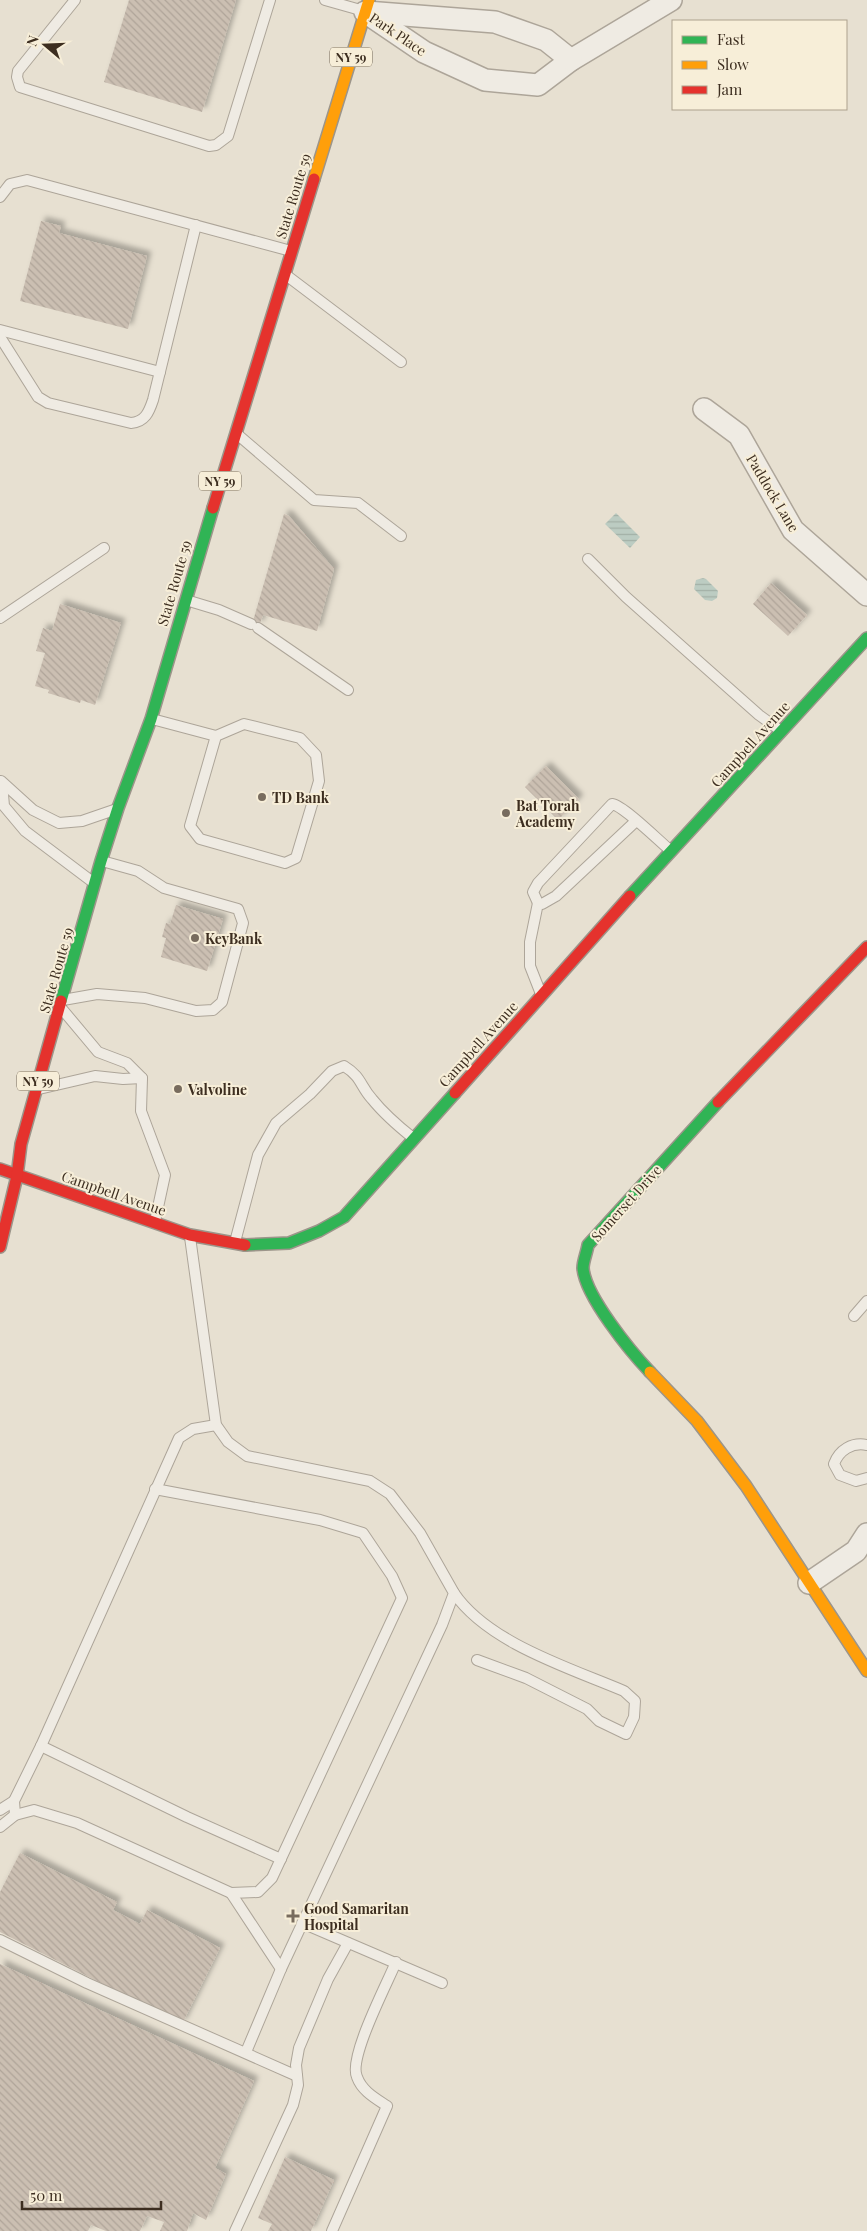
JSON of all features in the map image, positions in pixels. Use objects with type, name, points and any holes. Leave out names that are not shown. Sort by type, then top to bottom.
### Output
[{"type":"street","name":"Park Place","points":[[367,6],[424,52],[485,80],[538,86],[571,60],[671,0]]},
{"type":"street","name":"Park Place","points":[[367,6],[496,22],[546,40],[571,60]]},
{"type":"street","name":"State Route 59","points":[[17,1176],[21,1144],[96,884],[101,860],[151,718],[235,432],[367,6]]},
{"type":"street","name":"Paddock Lane","points":[[704,409],[739,435],[793,530],[867,596]]},
{"type":"street","name":"Campbell Avenue","points":[[0,1169],[190,1235],[247,1245],[289,1243],[344,1218],[542,995],[867,638]]},
{"type":"street","name":"Somerset Drive","points":[[867,947],[735,1084],[588,1245],[583,1268],[593,1297],[636,1357],[697,1421],[746,1486],[867,1671]]},
{"type":"street","name":"NY 59","points":[[0,1247],[17,1176]]},
{"type":"street","points":[[809,1583],[856,1551],[867,1534]]},
{"type":"lane","points":[[75,0],[18,70],[17,77],[20,87],[209,146],[216,146],[228,136],[270,0]]},
{"type":"lane","points":[[325,0],[367,6]]},
{"type":"lane","points":[[0,197],[10,184],[27,180],[292,251]]},
{"type":"lane","points":[[0,337],[38,397],[48,403],[130,423],[138,423],[147,415],[160,372],[196,225]]},
{"type":"lane","points":[[285,274],[401,362]]},
{"type":"lane","points":[[0,330],[160,372]]},
{"type":"lane","points":[[235,432],[314,500],[358,502],[401,536]]},
{"type":"lane","points":[[0,618],[104,548]]},
{"type":"lane","points":[[588,559],[634,604],[759,714],[782,731]]},
{"type":"lane","points":[[185,600],[219,610],[255,626],[348,690]]},
{"type":"lane","points":[[151,718],[216,736],[244,724],[300,738],[316,755],[320,781],[296,858],[285,863],[200,839],[190,826],[216,736]]},
{"type":"lane","points":[[1,783],[19,796],[33,810],[59,823],[82,822],[118,808]]},
{"type":"lane","points":[[1,783],[4,806],[25,831],[96,884]]},
{"type":"lane","points":[[542,995],[530,966],[530,942],[538,903],[533,892],[538,883],[612,804],[636,821],[671,852]]},
{"type":"lane","points":[[538,903],[542,904],[556,896],[636,821]]},
{"type":"lane","points":[[101,860],[138,872],[164,888],[238,909],[243,923],[222,1002],[213,1010],[196,1010],[145,998],[97,994],[61,1004],[98,1052],[127,1063],[142,1078],[141,1111],[165,1175],[154,1223]]},
{"type":"lane","points":[[235,1243],[258,1155],[276,1123],[310,1094],[332,1071],[344,1066],[356,1073],[370,1097],[388,1117],[414,1138]]},
{"type":"lane","points":[[36,1090],[94,1076],[123,1079],[142,1078]]},
{"type":"lane","points":[[190,1235],[216,1425],[228,1442],[247,1456],[370,1481],[390,1494],[420,1533],[462,1605],[503,1638],[624,1691],[635,1701],[634,1717],[626,1734],[598,1721],[587,1709],[526,1678],[477,1660]]},
{"type":"lane","points":[[854,1316],[867,1302]]},
{"type":"lane","points":[[15,1815],[14,1802],[140,1529],[155,1489],[179,1438],[193,1429],[216,1425]]},
{"type":"lane","points":[[867,1445],[850,1446],[837,1454],[834,1464],[840,1476],[856,1481],[867,1478]]},
{"type":"lane","points":[[0,1827],[15,1815],[34,1810],[77,1823],[231,1893],[258,1892],[272,1878],[402,1598],[392,1576],[363,1533],[320,1520],[155,1489]]},
{"type":"lane","points":[[246,2052],[281,1969],[442,1625],[454,1593]]},
{"type":"lane","points":[[41,1746],[187,1817],[281,1859]]},
{"type":"lane","points":[[0,1810],[14,1802]]},
{"type":"lane","points":[[231,1893],[281,1969]]},
{"type":"lane","points":[[302,1924],[442,1983]]},
{"type":"lane","points":[[0,1940],[87,1983],[297,2076]]},
{"type":"lane","points":[[235,2231],[293,2105],[298,2085],[296,2065],[299,2048],[328,1979],[348,1943]]},
{"type":"lane","points":[[332,2231],[387,2106],[363,2089],[356,2076],[356,2062],[362,2040],[396,1962]]},
{"type":"shaded area","points":[[616,513],[640,537],[630,548],[605,524]]},
{"type":"shaded area","points":[[703,578],[718,591],[717,598],[712,601],[705,600],[694,589],[696,580]]},
{"type":"building","points":[[129,0],[236,0],[202,112],[104,82]]},
{"type":"building","points":[[41,221],[61,226],[59,233],[147,256],[128,329],[20,301]]},
{"type":"building","points":[[284,514],[289,516],[334,569],[317,631],[263,615],[259,626],[253,621]]},
{"type":"building","points":[[771,583],[807,615],[788,636],[753,604]]},
{"type":"building","points":[[60,604],[121,623],[95,705],[81,700],[80,703],[48,693],[49,690],[35,686],[45,653],[36,651],[43,628],[52,631]]},
{"type":"building","points":[[546,766],[579,799],[558,820],[525,787]]},
{"type":"building","points":[[176,905],[223,919],[207,971],[161,957],[166,938],[162,937],[166,923],[170,924]]},
{"type":"building","points":[[20,1853],[117,1902],[113,1910],[140,1924],[147,1910],[220,1948],[182,2024],[0,1932],[0,1892]]},
{"type":"building","points":[[0,1964],[254,2081],[215,2168],[226,2174],[206,2220],[193,2213],[187,2231],[160,2231],[164,2222],[147,2216],[140,2231],[106,2231],[91,2225],[88,2231],[0,2231]]},
{"type":"building","points":[[285,2157],[334,2180],[311,2231],[268,2231],[272,2224],[258,2218]]},
{"type":"traffic: fast","points":[[61,1001],[101,861],[118,808],[151,719],[213,508]]},
{"type":"traffic: fast","points":[[630,896],[867,638]]},
{"type":"traffic: fast","points":[[245,1245],[289,1243],[319,1231],[344,1217],[455,1093]]},
{"type":"traffic: fast","points":[[650,1372],[621,1338],[600,1308],[586,1280],[583,1268],[584,1259],[588,1245],[718,1102]]},
{"type":"traffic: slow","points":[[314,179],[369,0]]},
{"type":"traffic: slow","points":[[650,1372],[697,1421],[746,1486],[867,1671]]},
{"type":"traffic: jam","points":[[213,508],[314,179]]},
{"type":"traffic: jam","points":[[455,1093],[630,896]]},
{"type":"traffic: jam","points":[[718,1102],[867,947]]},
{"type":"traffic: jam","points":[[0,1247],[17,1176],[21,1144],[61,1001]]},
{"type":"traffic: jam","points":[[0,1169],[190,1235],[245,1245]]},
{"type":"place","name":"TD Bank","points":[[262,797]]},
{"type":"place","name":"Bat Torah Academy","points":[[506,813]]},
{"type":"place","name":"KeyBank","points":[[195,938]]},
{"type":"place","name":"Valvoline","points":[[178,1089]]},
{"type":"place","name":"Good Samaritan Hospital","points":[[293,1916]]}]
